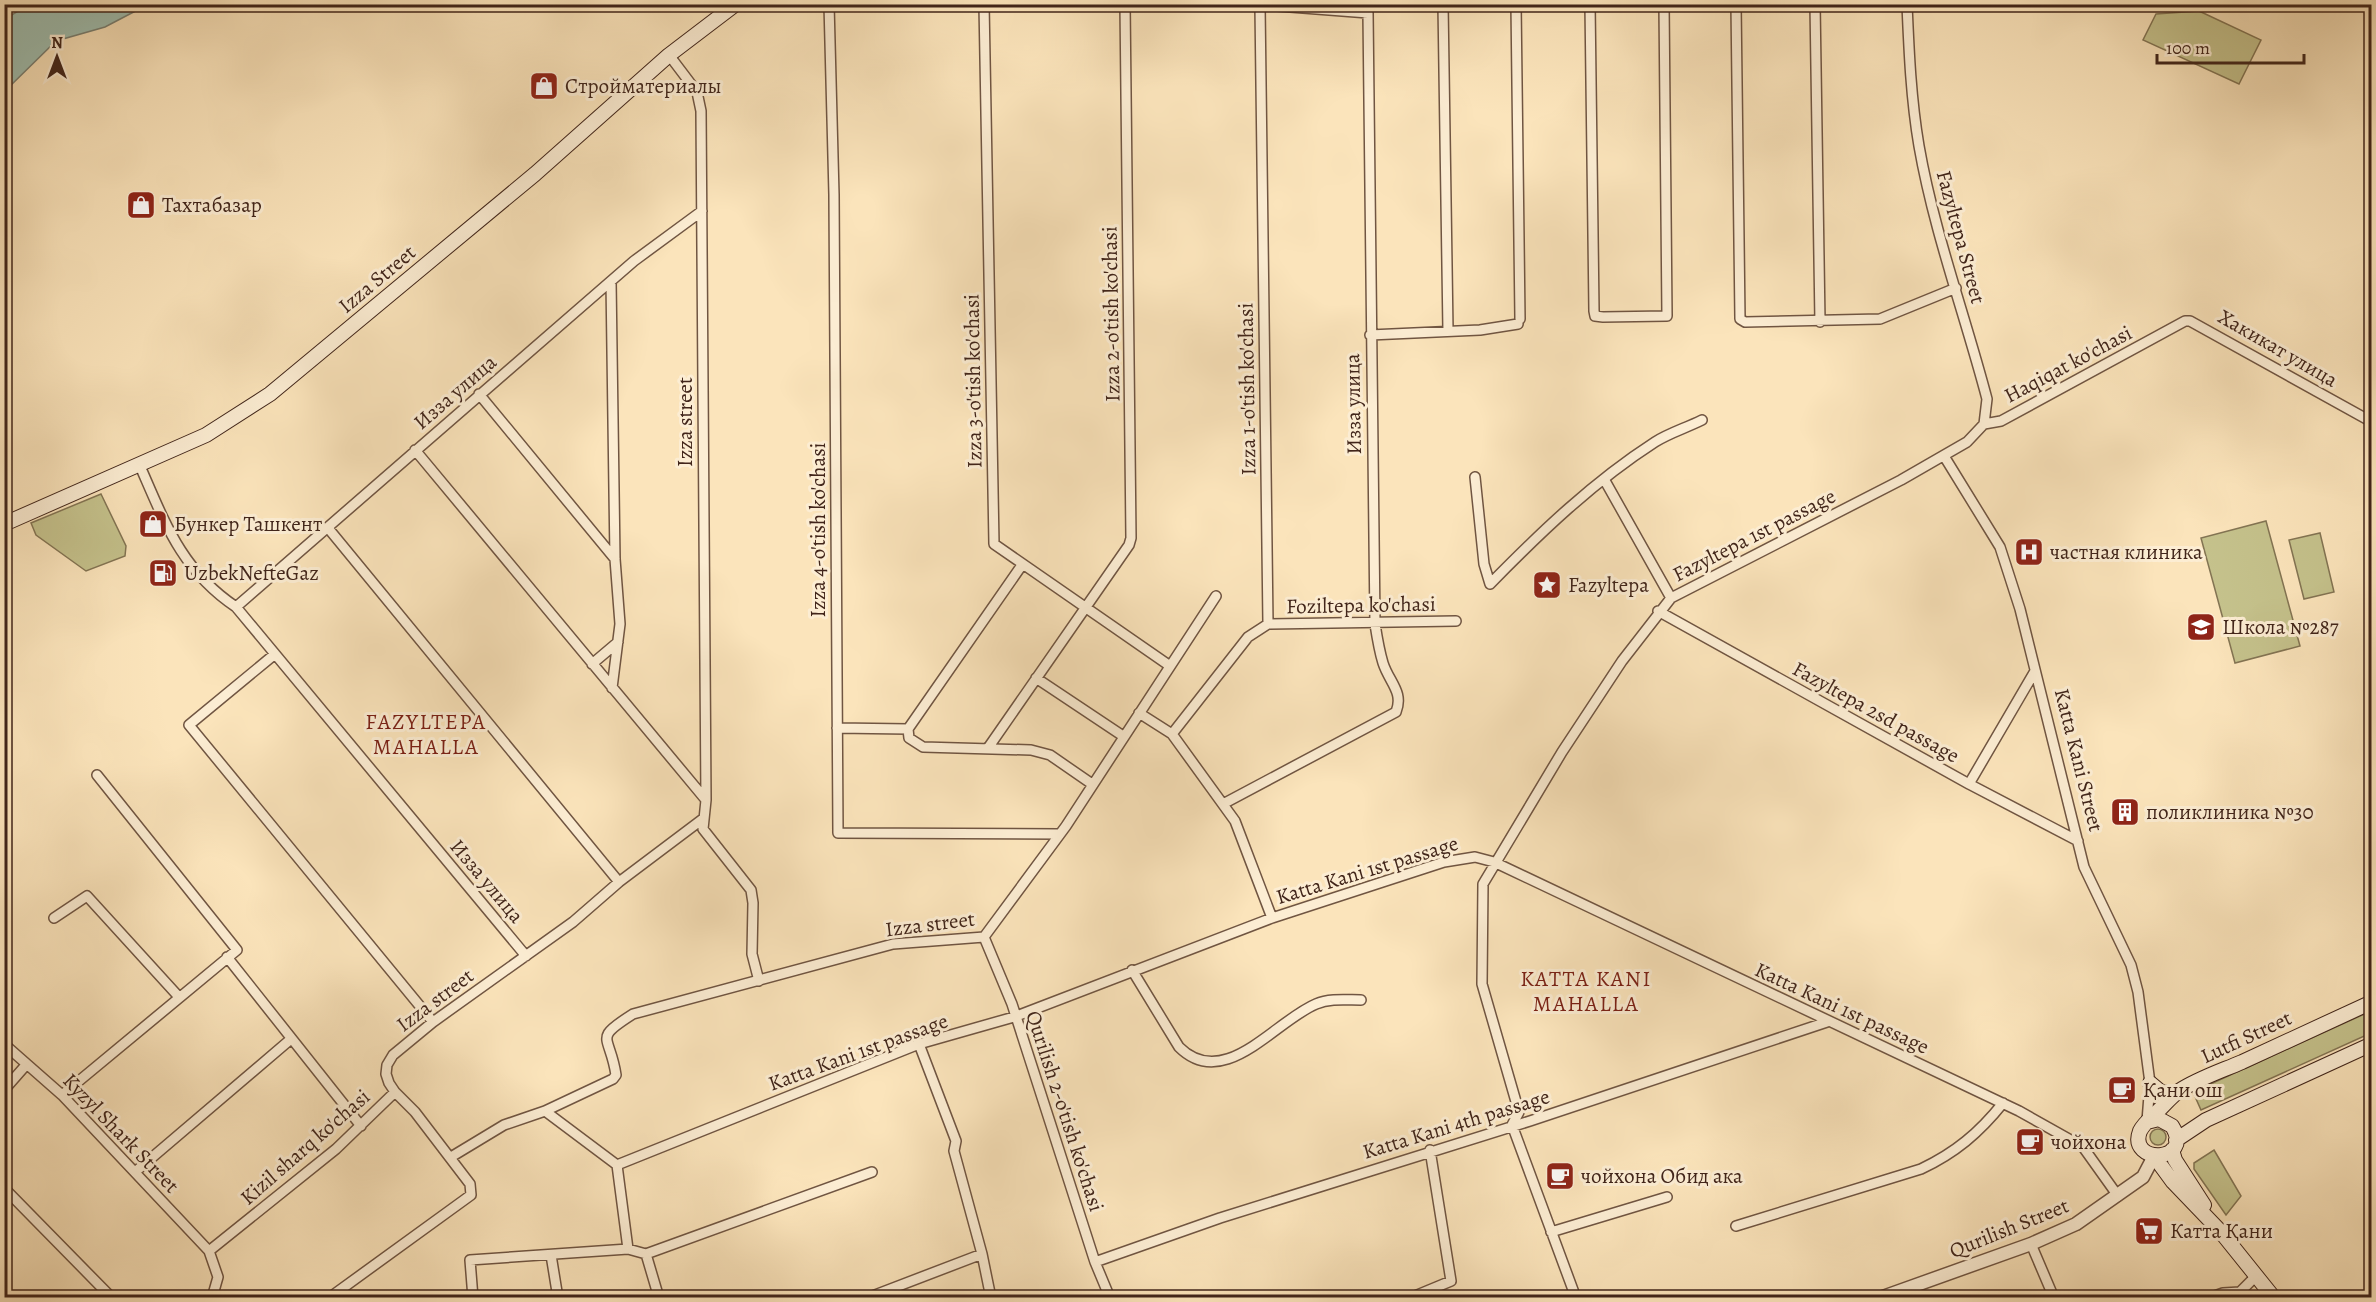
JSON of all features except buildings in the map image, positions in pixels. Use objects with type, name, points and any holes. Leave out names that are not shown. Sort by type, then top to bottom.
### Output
[{"type":"main road","name":"Izza Street","points":[[4,524],[206,435],[270,394],[517,190],[669,55],[736,4]]},
{"type":"main road","name":"Lutfi Street","points":[[2146,1122],[2178,1092],[2372,1002]]},
{"type":"main road","points":[[2221,1232],[2175,1160],[2174,1145],[2175,1131],[2170,1123],[2158,1119],[2146,1122],[2141,1130],[2140,1142],[2144,1150],[2154,1155],[2163,1155],[2174,1145],[2206,1120],[2372,1044]]},
{"type":"main road","points":[[2150,1083],[2162,1093],[2178,1092]]},
{"type":"main road","points":[[2154,1155],[2166,1173],[2221,1232],[2274,1298]]},
{"type":"street","name":"Izza 4-o'tish ko'chasi","points":[[829,4],[834,195],[838,833],[1059,834]]},
{"type":"street","name":"Izza 3-o'tish ko'chasi","points":[[984,4],[994,544],[1170,666]]},
{"type":"street","name":"Izza 2-o'tish ko'chasi","points":[[988,748],[1086,609],[1129,545],[1131,537],[1125,4]]},
{"type":"street","points":[[1443,4],[1448,331]]},
{"type":"street","points":[[1370,335],[1480,330],[1519,321],[1516,4]]},
{"type":"street","points":[[1590,4],[1594,311],[1595,316],[1603,317],[1667,316],[1664,4]]},
{"type":"street","points":[[1736,4],[1740,319],[1745,322],[1820,322],[1887,318],[1956,288]]},
{"type":"street","points":[[1815,4],[1820,322]]},
{"type":"street","name":"Fazyltepa Street","points":[[1907,4],[1913,110],[1919,148],[1987,399],[1984,424]]},
{"type":"street","name":"Изза улица","points":[[1223,804],[1396,712],[1399,694],[1384,665],[1375,624],[1368,8],[1255,5]]},
{"type":"street","name":"Izza 1-o'tish ko'chasi","points":[[1255,5],[1268,624]]},
{"type":"street","name":"Izza street","points":[[395,1092],[388,1083],[387,1065],[393,1055],[433,1022],[573,922],[619,882],[704,818],[706,800],[701,111],[698,92],[669,55]]},
{"type":"street","name":"Изза улица","points":[[236,607],[479,394],[612,281],[702,211]]},
{"type":"street","points":[[612,281],[615,559],[620,624],[612,688]]},
{"type":"street","name":"Хакикат улица","points":[[2166,331],[2185,321],[2196,322],[2372,422]]},
{"type":"street","name":"Haqiqat ko'chasi","points":[[1984,424],[2001,421],[2166,331]]},
{"type":"street","points":[[479,394],[615,559]]},
{"type":"street","points":[[1475,477],[1484,564],[1490,584],[1552,520],[1604,479],[1657,441],[1701,420]]},
{"type":"street","points":[[1944,456],[1967,442],[1984,424]]},
{"type":"street","points":[[415,450],[706,800]]},
{"type":"street","name":"Fazyltepa 1st passage","points":[[1512,1125],[1518,1112],[1482,984],[1481,900],[1483,884],[1494,862],[1592,706],[1658,611],[1671,598],[1944,456]]},
{"type":"street","name":"Katta Kani Street","points":[[1944,456],[2000,547],[2020,609],[2090,883],[2131,965],[2138,992],[2150,1083],[2150,1107],[2146,1122]]},
{"type":"street","name":"Изза улица","points":[[140,466],[169,532],[190,565],[212,591],[236,607],[526,956]]},
{"type":"street","points":[[1604,479],[1671,598]]},
{"type":"street","points":[[328,528],[619,882]]},
{"type":"street","points":[[1022,565],[908,729],[909,738],[923,747],[1031,750],[1050,755],[1092,784]]},
{"type":"street","name":"Izza street","points":[[545,1111],[613,1079],[616,1075],[606,1037],[608,1030],[633,1014],[893,944],[984,937],[1059,834],[1216,596]]},
{"type":"street","name":"Fazyltepa 2sd passage","points":[[1658,611],[1969,784],[2078,841]]},
{"type":"street","name":"Foziltepa ko'chasi","points":[[1268,624],[1456,621]]},
{"type":"street","points":[[1172,735],[1248,637],[1268,624]]},
{"type":"street","points":[[592,664],[618,642]]},
{"type":"street","points":[[275,654],[189,725],[433,1022]]},
{"type":"street","points":[[1969,784],[2035,670]]},
{"type":"street","points":[[1036,678],[1124,736]]},
{"type":"street","points":[[1138,713],[1172,735],[1235,821],[1272,918]]},
{"type":"street","points":[[837,728],[908,729]]},
{"type":"street","points":[[62,1095],[237,950],[97,775]]},
{"type":"street","points":[[704,818],[703,829],[751,890],[752,954],[759,981]]},
{"type":"street","name":"Katta Kani 1st passage","points":[[617,1165],[919,1044],[1014,1017],[1131,970],[1272,918],[1444,862],[1475,857],[1494,862],[1827,1022],[2002,1103],[2083,1148],[2118,1196]]},
{"type":"street","points":[[54,918],[87,896],[179,997]]},
{"type":"street","name":"Qurilish 2-o'tish ko'chasi","points":[[984,937],[1014,1017],[1095,1262],[1110,1298]]},
{"type":"street","points":[[227,957],[361,1126]]},
{"type":"street","points":[[1131,970],[1179,1047],[1186,1055],[1201,1061],[1221,1061],[1242,1054],[1316,1004],[1334,1000],[1361,1000]]},
{"type":"street","name":"Katta Kani 4th passage","points":[[1095,1262],[1220,1218],[1827,1022]]},
{"type":"street","points":[[135,1172],[291,1039]]},
{"type":"street","name":"Kyzyl Shark Street","points":[[4,1044],[62,1095],[209,1251]]},
{"type":"street","points":[[919,1044],[956,1141],[954,1151],[982,1254],[991,1298]]},
{"type":"street","points":[[4,1090],[26,1065]]},
{"type":"street","name":"Katta Kani Street","points":[[2150,1083],[2170,1123]]},
{"type":"street","name":"Kizil sharq ko'chasi","points":[[209,1251],[336,1149],[395,1092],[470,1184],[471,1195],[329,1298]]},
{"type":"street","points":[[1736,1226],[1921,1169],[1950,1155],[1971,1139],[2002,1103]]},
{"type":"street","points":[[450,1158],[504,1125],[545,1111],[564,1122],[617,1165],[628,1249]]},
{"type":"street","points":[[1512,1125],[1576,1298]]},
{"type":"street","points":[[1410,1298],[1451,1281],[1430,1150]]},
{"type":"street","name":"Qurilish Street","points":[[1880,1298],[2031,1244],[2076,1224],[2143,1177],[2154,1155]]},
{"type":"street","points":[[473,1298],[470,1260],[628,1249],[646,1254],[872,1172]]},
{"type":"street","name":"Qurilish Street","points":[[2143,1177],[2166,1173]]},
{"type":"street","points":[[4,1188],[112,1298]]},
{"type":"street","points":[[1551,1232],[1667,1197]]},
{"type":"street","points":[[2031,1244],[2054,1298]]},
{"type":"street","points":[[209,1251],[218,1276],[212,1298]]},
{"type":"street","points":[[646,1254],[659,1298]]},
{"type":"street","points":[[867,1298],[982,1254]]},
{"type":"street","points":[[551,1255],[558,1298]]},
{"type":"street","points":[[2209,1298],[2223,1293],[2241,1295],[2256,1276]]},
{"type":"shaded area","points":[[28,5],[147,5],[105,27],[56,41],[5,91],[5,19]]},
{"type":"shaded area","points":[[2199,11],[2261,40],[2239,84],[2143,40],[2156,14]]},
{"type":"shaded area","points":[[101,494],[126,546],[125,556],[86,571],[36,535],[31,523]]},
{"type":"shaded area","points":[[2266,521],[2300,646],[2235,663],[2201,538]]},
{"type":"shaded area","points":[[2320,533],[2334,592],[2304,599],[2289,540]]},
{"type":"shaded area","points":[[2371,1011],[2371,1033],[2201,1110],[2193,1092]]},
{"type":"shaded area","points":[[2158,1129],[2166,1137],[2158,1145],[2150,1137]]},
{"type":"shaded area","points":[[2214,1150],[2241,1196],[2226,1215],[2194,1169],[2194,1163]]},
{"type":"place","name":"Стройматериалы","points":[[544,86]]},
{"type":"place","name":"Тахтабазар","points":[[141,205]]},
{"type":"place","name":"Бункер Ташкент","points":[[153,524]]},
{"type":"place","name":"частная клиника","points":[[2029,552]]},
{"type":"place","name":"UzbekNefteGaz","points":[[163,573]]},
{"type":"place","name":"Fazyltepa","points":[[1547,585]]},
{"type":"place","name":"Школа №287","points":[[2201,627]]},
{"type":"place","name":"поликлиника №30","points":[[2125,812]]},
{"type":"place","name":"Қани ош","points":[[2122,1090]]},
{"type":"place","name":"чойхона","points":[[2030,1142]]},
{"type":"place","name":"чойхона Обид ака","points":[[1560,1176]]},
{"type":"place","name":"Катта Қани","points":[[2149,1231]]},
{"type":"district","name":"FAZYLTEPA MAHALLA","points":[[426,734]]},
{"type":"district","name":"KATTA KANI MAHALLA","points":[[1586,990]]}]
